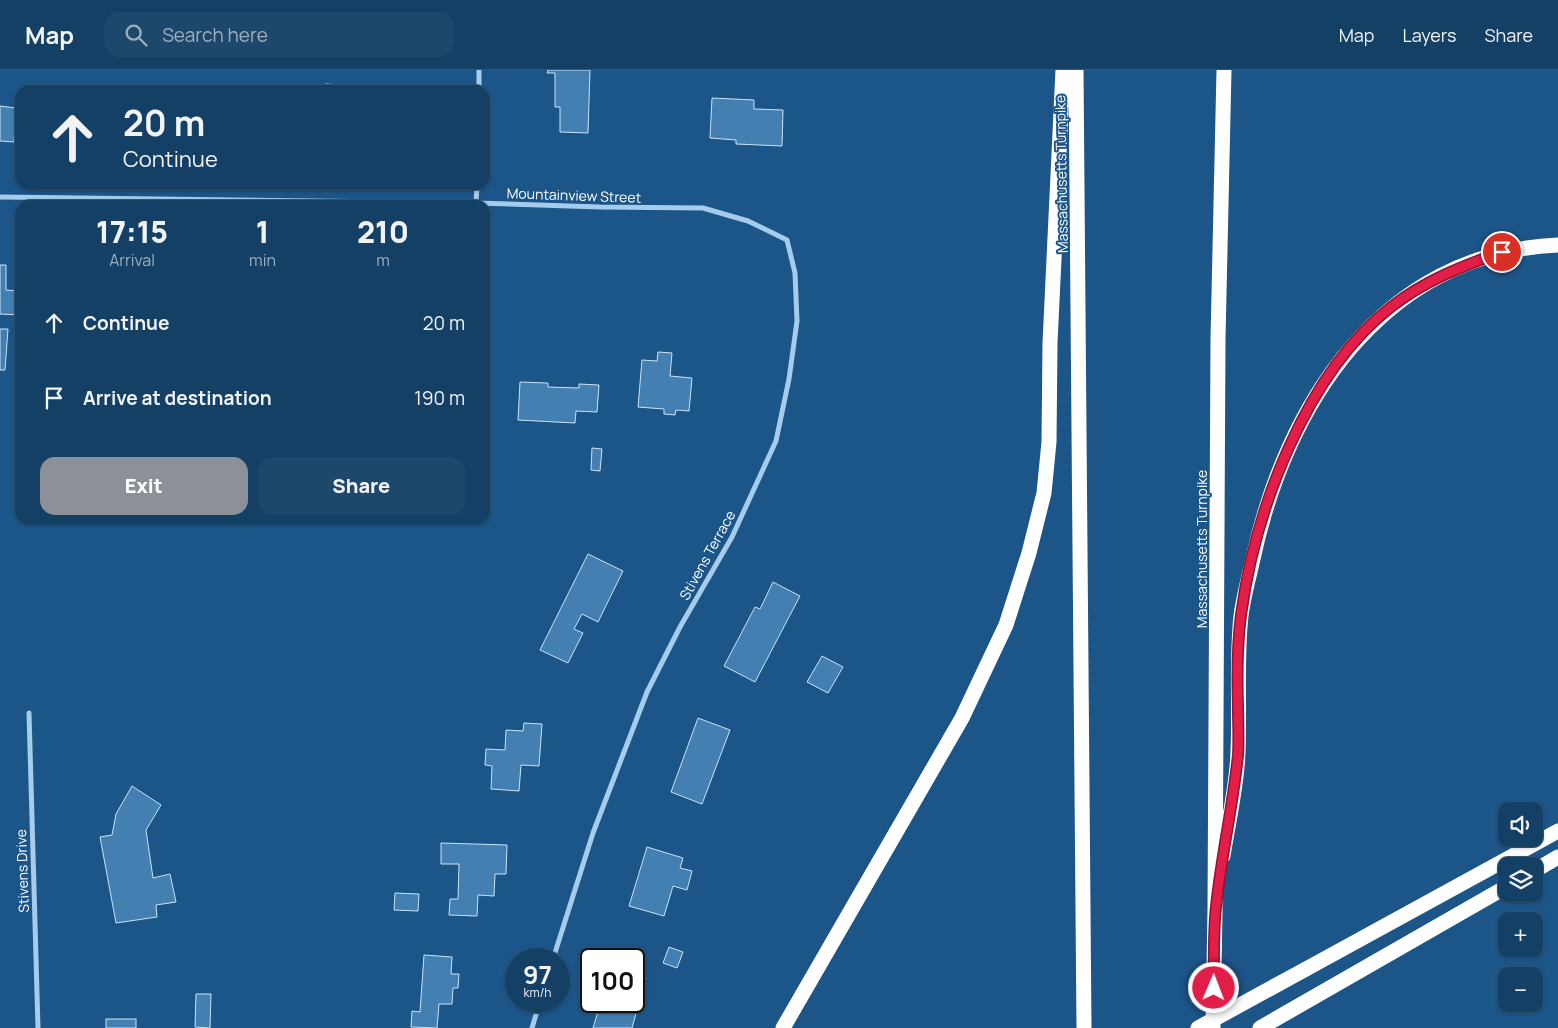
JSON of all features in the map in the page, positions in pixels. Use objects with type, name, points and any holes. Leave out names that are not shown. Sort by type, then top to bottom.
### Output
[{"type":"highway","points":[[783,1028],[962,718],[1006,625],[1029,553],[1044,494],[1049,442],[1050,333],[1063,70]]},
{"type":"highway","name":"Massachusetts Turnpike","points":[[1076,70],[1084,1028]]},
{"type":"highway","name":"Massachusetts Turnpike","points":[[1213,1028],[1218,349],[1224,70]]},
{"type":"highway","points":[[1215,910],[1238,754],[1237,678],[1241,615],[1259,528],[1282,460],[1306,412],[1329,375],[1357,339],[1390,307],[1426,284],[1460,267],[1502,252],[1558,245]]},
{"type":"highway","points":[[1198,1028],[1558,831]]},
{"type":"highway","points":[[1543,866],[1558,857]]},
{"type":"highway","points":[[1260,1028],[1498,892]]},
{"type":"street","points":[[478,85],[479,70]]},
{"type":"street","name":"Mountainview Street","points":[[0,197],[238,200]]},
{"type":"street","name":"Mountainview Street","points":[[490,203],[698,208]]},
{"type":"street","name":"Stivens Terrace","points":[[556,948],[593,833],[637,715],[655,673],[732,537],[753,494],[776,441],[789,379],[797,320],[795,274],[787,240],[748,221],[698,208]]},
{"type":"street","name":"Stivens Drive","points":[[29,713],[38,1028]]},
{"type":"street","points":[[532,1028],[536,1013]]},
{"type":"building","points":[[548,70],[590,70],[588,133],[560,132],[560,107],[555,107],[555,73],[547,73]]},
{"type":"building","points":[[712,98],[754,100],[754,109],[783,110],[782,146],[736,144],[736,140],[710,138]]},
{"type":"building","points":[[0,106],[15,108],[14,142],[0,141]]},
{"type":"building","points":[[0,265],[6,265],[6,290],[15,291],[15,315],[0,314]]},
{"type":"building","points":[[0,329],[8,329],[5,370],[0,370]]},
{"type":"building","points":[[658,352],[672,353],[670,376],[692,378],[689,411],[676,410],[675,415],[664,414],[664,409],[638,407],[642,360],[657,361]]},
{"type":"building","points":[[520,382],[548,383],[548,387],[579,388],[579,384],[599,385],[597,412],[576,411],[575,423],[518,420]]},
{"type":"building","points":[[592,448],[602,449],[600,471],[591,470]]},
{"type":"building","points":[[588,554],[623,571],[598,622],[582,614],[574,629],[583,633],[568,663],[540,650]]},
{"type":"building","points":[[773,582],[800,596],[755,682],[724,666],[755,607],[760,609]]},
{"type":"building","points":[[822,656],[843,667],[828,693],[807,682]]},
{"type":"building","points":[[698,718],[730,730],[702,804],[671,792]]},
{"type":"building","points":[[524,723],[542,724],[539,766],[521,765],[519,791],[491,789],[492,766],[485,765],[486,749],[505,750],[506,730],[523,731]]},
{"type":"building","points":[[132,786],[161,805],[146,830],[153,878],[170,874],[176,902],[156,905],[157,917],[116,923],[100,837],[112,835],[116,814]]},
{"type":"building","points":[[441,843],[507,845],[506,874],[495,874],[494,896],[478,895],[477,916],[449,915],[450,899],[458,899],[459,864],[441,864]]},
{"type":"building","points":[[647,847],[683,858],[680,868],[692,871],[687,890],[673,886],[664,916],[629,906]]},
{"type":"building","points":[[395,893],[419,894],[418,911],[394,910]]},
{"type":"building","points":[[669,947],[683,952],[677,968],[663,963]]},
{"type":"building","points":[[424,955],[452,957],[451,974],[459,974],[458,988],[453,988],[452,1004],[439,1004],[437,1028],[411,1027],[412,1011],[420,1012]]},
{"type":"building","points":[[196,994],[211,994],[210,1028],[195,1027]]},
{"type":"building","points":[[597,1013],[636,1013],[632,1028],[593,1028]]},
{"type":"building","points":[[106,1019],[136,1019],[136,1028],[106,1028]]},
{"type":"route","points":[[1214,988],[1215,910],[1238,754],[1237,678],[1241,615],[1259,528],[1282,460],[1306,412],[1329,375],[1357,339],[1390,307],[1426,284],[1460,267],[1502,252]]}]
